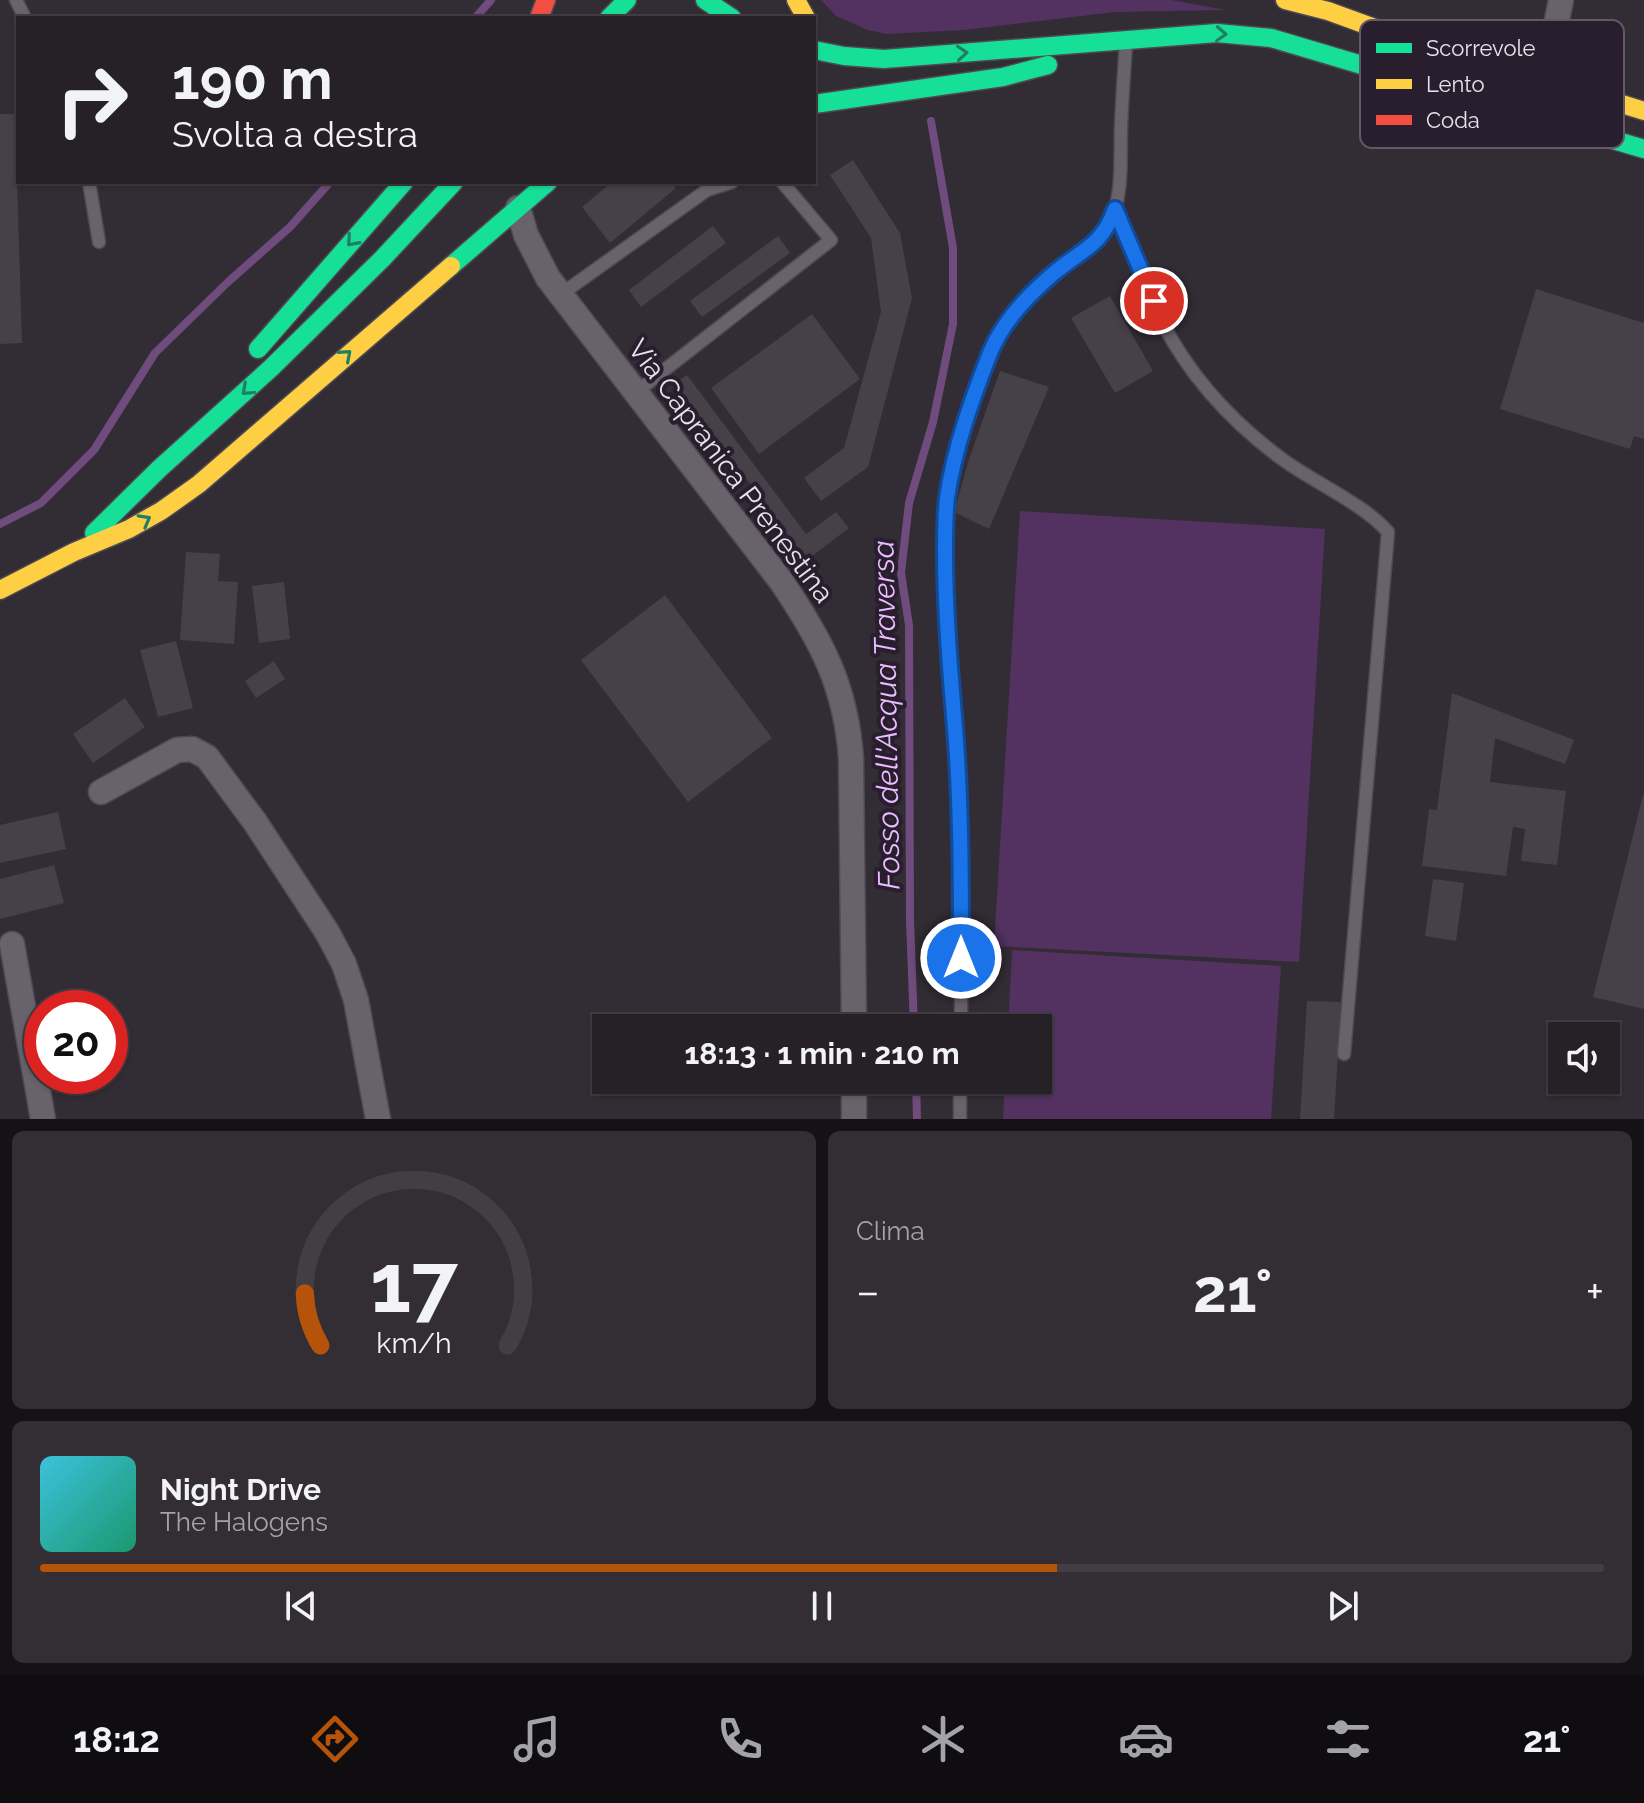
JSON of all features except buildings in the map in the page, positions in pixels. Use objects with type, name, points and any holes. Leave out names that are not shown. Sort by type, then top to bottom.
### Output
[{"type":"main road","points":[[611,16],[627,0]]},
{"type":"main road","points":[[705,0],[729,16]]},
{"type":"main road","points":[[1285,0],[1360,23]]},
{"type":"main road","points":[[1374,9],[1389,20]]},
{"type":"main road","points":[[816,31],[857,51],[884,59],[1217,33],[1271,38],[1360,64]]},
{"type":"main road","points":[[816,104],[1013,75],[1055,62],[1090,44]]},
{"type":"main road","points":[[1624,105],[1644,111]]},
{"type":"main road","points":[[1624,143],[1644,149]]},
{"type":"main road","points":[[159,469],[402,184]]},
{"type":"main road","points":[[74,552],[159,469],[271,368],[383,258],[452,184]]},
{"type":"main road","points":[[513,184],[518,208]]},
{"type":"main road","points":[[0,590],[74,552],[129,529],[199,484],[546,184]]},
{"type":"street","points":[[1557,20],[1561,0]]},
{"type":"street","name":"Via Capranica Prenestina","points":[[518,208],[526,235],[560,295],[781,581],[820,643],[840,691],[851,758],[854,1014]]},
{"type":"street","points":[[101,792],[177,750],[192,749],[207,757],[255,822],[327,932],[344,964],[359,1013],[378,1119]]},
{"type":"street","points":[[12,944],[43,1119]]},
{"type":"street","points":[[854,1094],[854,1119]]},
{"type":"lane","points":[[961,1014],[958,773],[945,577],[947,496],[971,407],[996,340],[1027,299],[1055,272],[1092,245],[1111,221],[1119,180],[1127,41]]},
{"type":"lane","points":[[89,184],[99,242]]},
{"type":"lane","points":[[560,295],[707,190],[726,184]]},
{"type":"lane","points":[[635,393],[831,240],[784,184]]},
{"type":"lane","points":[[1115,209],[1163,322],[1186,363],[1232,418],[1283,460],[1352,504],[1388,532],[1344,1054]]},
{"type":"lane","points":[[960,1094],[960,1119]]},
{"type":"shaded area","points":[[821,0],[1171,0],[1226,10],[1115,12],[964,30],[886,34],[836,16]]},
{"type":"shaded area","points":[[1020,511],[1325,529],[1299,962],[994,946]]},
{"type":"shaded area","points":[[1012,950],[1281,966],[1271,1119],[1003,1119],[1004,1094],[1052,1094],[1052,1014],[1009,1014]]},
{"type":"waterway","points":[[477,16],[491,0]]},
{"type":"waterway","name":"Fosso dell'Acqua Traversa","points":[[913,1014],[909,625],[901,573],[909,503],[933,422],[953,324],[953,248],[931,121]]},
{"type":"waterway","points":[[0,524],[41,503],[94,450],[155,353],[290,227],[328,184]]},
{"type":"waterway","name":"Fosso dell'Acqua Traversa","points":[[916,1094],[917,1119]]},
{"type":"traffic: fast","points":[[611,16],[627,0]]},
{"type":"traffic: fast","points":[[705,0],[729,16]]},
{"type":"traffic: fast","points":[[816,50],[884,59],[1217,33],[1271,38],[1360,64]]},
{"type":"traffic: fast","points":[[816,104],[1003,77],[1048,65]]},
{"type":"traffic: fast","points":[[1624,143],[1644,149]]},
{"type":"traffic: fast","points":[[258,349],[402,184]]},
{"type":"traffic: fast","points":[[94,533],[159,469],[271,368],[383,258],[452,184]]},
{"type":"traffic: fast","points":[[451,266],[546,184]]},
{"type":"traffic: slow","points":[[796,0],[805,16]]},
{"type":"traffic: slow","points":[[1285,0],[1360,23]]},
{"type":"traffic: slow","points":[[1624,105],[1644,111]]},
{"type":"traffic: slow","points":[[74,552],[129,529],[199,484],[451,266]]},
{"type":"traffic: slow","points":[[0,590],[74,552]]},
{"type":"traffic: jam","points":[[540,16],[546,0]]},
{"type":"route","points":[[961,958],[958,773],[945,577],[946,510],[958,449],[991,352],[1002,330],[1016,310],[1055,272],[1092,245],[1105,231],[1115,209],[1154,301]]}]
